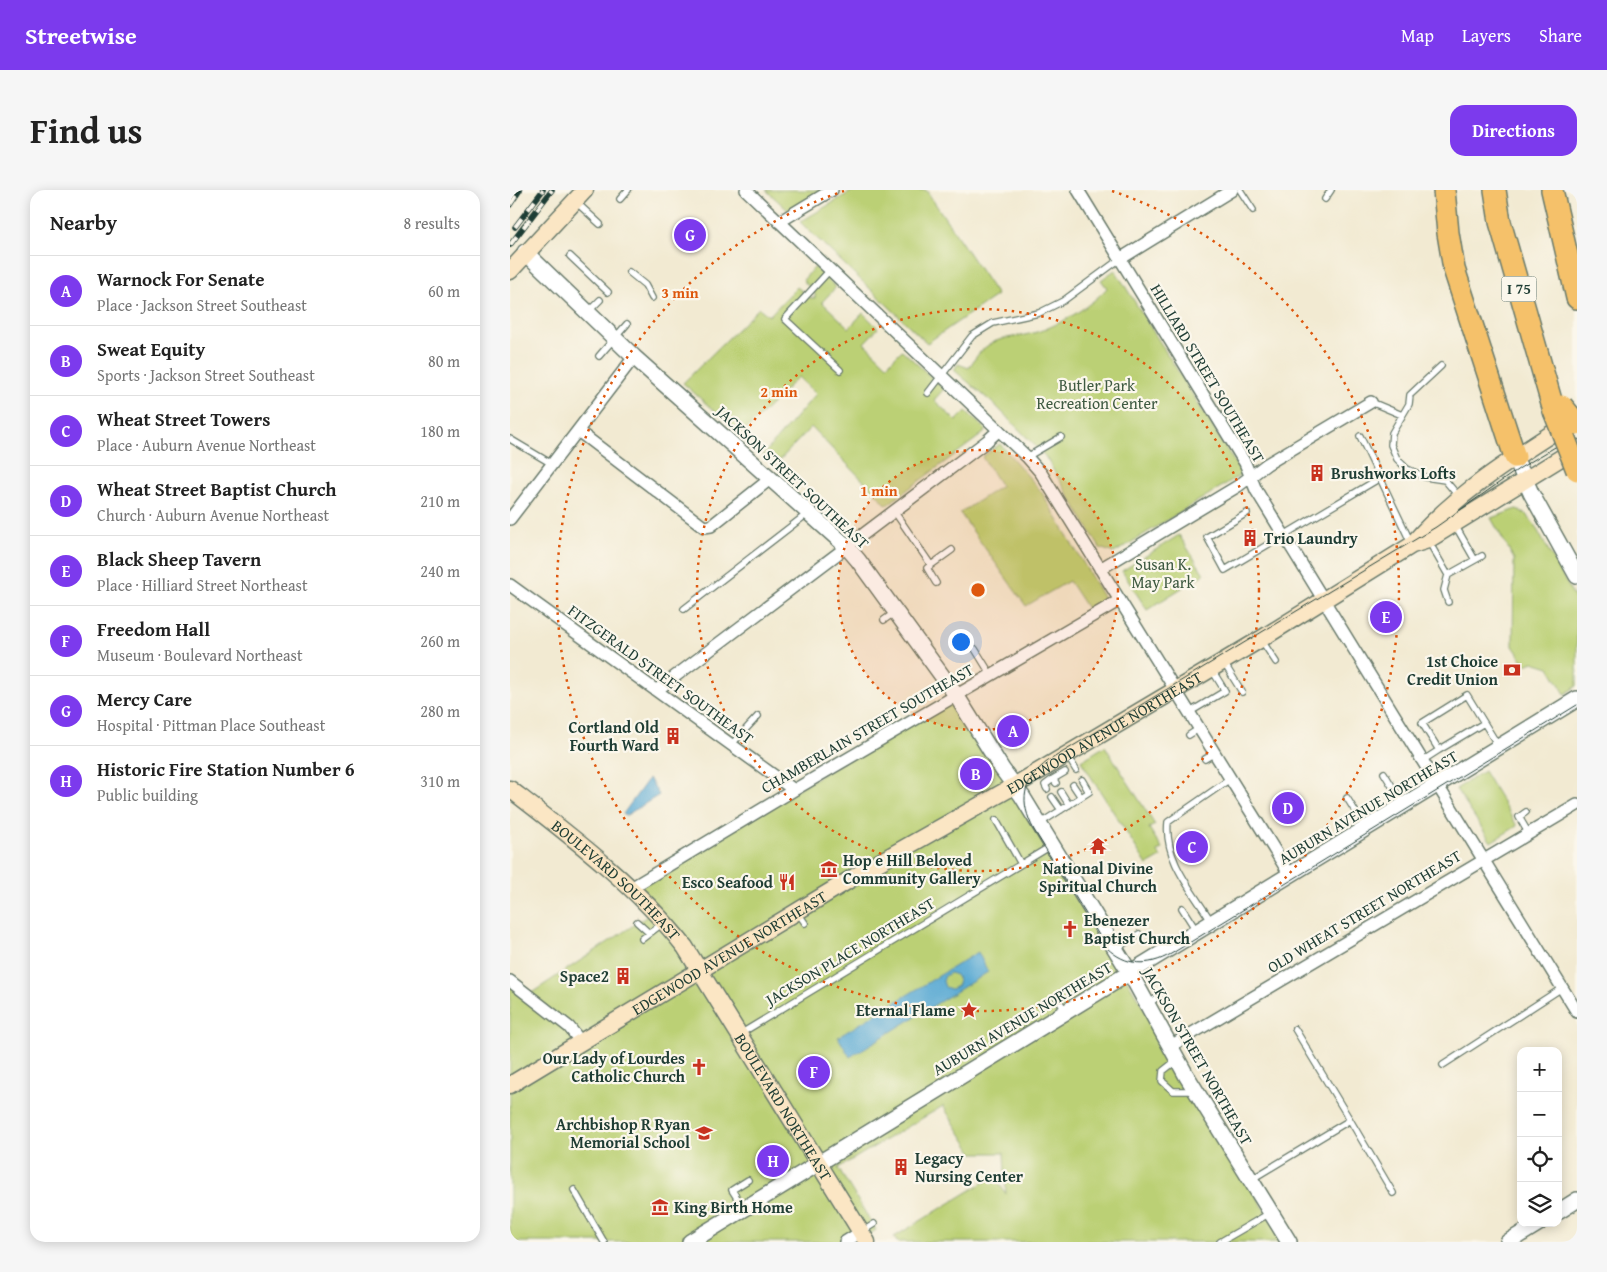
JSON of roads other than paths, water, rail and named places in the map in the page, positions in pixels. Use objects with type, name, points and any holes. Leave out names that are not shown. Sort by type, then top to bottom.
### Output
[{"type":"highway","points":[[1444,190],[1454,269],[1515,457]]},
{"type":"highway","name":"I 75","points":[[1495,190],[1500,222],[1547,387],[1564,411]]},
{"type":"highway","points":[[1552,190],[1577,298]]},
{"type":"highway","points":[[1564,411],[1577,424]]},
{"type":"highway","points":[[1564,411],[1577,470]]},
{"type":"main road","points":[[510,271],[525,252],[580,195]]},
{"type":"main road","name":"EDGEWOOD AVENUE NORTHEAST","points":[[1420,542],[1444,511],[1515,457],[1564,411]]},
{"type":"main road","name":"EDGEWOOD AVENUE NORTHEAST","points":[[510,1085],[701,969],[801,917],[1014,786],[1072,764],[1176,689],[1420,542],[1454,524],[1577,448]]},
{"type":"main road","points":[[510,780],[517,797]]},
{"type":"main road","name":"BOULEVARD SOUTHEAST","points":[[510,789],[517,797],[631,888],[665,922],[701,969]]},
{"type":"main road","name":"BOULEVARD NORTHEAST","points":[[701,969],[819,1163],[868,1233]]},
{"type":"street","points":[[746,190],[999,430],[1042,474],[1200,728],[1210,756],[1230,779],[1290,875]]},
{"type":"street","points":[[779,222],[832,190]]},
{"type":"street","name":"HILLIARD STREET SOUTHEAST","points":[[1078,190],[1245,463],[1256,490],[1577,1012]]},
{"type":"street","points":[[1120,259],[1232,190]]},
{"type":"street","name":"JACKSON STREET SOUTHEAST","points":[[525,252],[634,357],[846,546],[890,616],[956,695],[1014,786]]},
{"type":"street","points":[[510,519],[634,357]]},
{"type":"street","points":[[1100,569],[1267,464],[1371,402]]},
{"type":"street","points":[[657,690],[999,430]]},
{"type":"street","points":[[578,431],[704,527],[711,526],[770,479]]},
{"type":"street","points":[[1515,457],[1577,576]]},
{"type":"street","name":"FITZGERALD STREET SOUTHEAST","points":[[510,585],[794,790]]},
{"type":"street","name":"CHAMBERLAIN STREET SOUTHEAST","points":[[631,888],[794,790],[1120,600]]},
{"type":"street","name":"AUBURN AVENUE NORTHEAST","points":[[690,1242],[1577,699]]},
{"type":"street","name":"JACKSON STREET NORTHEAST","points":[[1014,786],[1116,949],[1176,1060],[1289,1242]]},
{"type":"street","name":"OLD WHEAT STREET NORTHEAST","points":[[1169,1047],[1577,804]]},
{"type":"street","points":[[510,981],[570,1027],[581,1042]]},
{"type":"street","points":[[1562,1209],[1577,1200]]},
{"type":"street","points":[[1508,1242],[1532,1227]]},
{"type":"street","points":[[844,1242],[868,1233]]},
{"type":"lane","points":[[620,199],[628,190]]},
{"type":"lane","points":[[1240,190],[1253,210]]},
{"type":"lane","points":[[1325,199],[1331,190]]},
{"type":"lane","points":[[580,195],[600,224]]},
{"type":"lane","points":[[570,256],[608,292]]},
{"type":"lane","points":[[928,393],[964,345],[981,329],[1002,321],[1039,313],[1063,301],[1120,259]]},
{"type":"lane","points":[[830,270],[785,319],[840,370]]},
{"type":"lane","points":[[629,272],[645,285],[652,298]]},
{"type":"lane","points":[[588,312],[600,300]]},
{"type":"lane","points":[[599,356],[627,324]]},
{"type":"lane","points":[[1442,366],[1410,395],[1409,404],[1392,433],[1390,445],[1398,459],[1407,469],[1425,477],[1445,480],[1460,498]]},
{"type":"lane","points":[[1371,402],[1402,415]]},
{"type":"lane","points":[[1360,436],[1380,478],[1420,542],[1448,576]]},
{"type":"lane","points":[[1027,457],[1061,437]]},
{"type":"lane","points":[[510,439],[552,464]]},
{"type":"lane","points":[[1247,513],[1207,537],[1225,570],[1380,478]]},
{"type":"lane","points":[[893,511],[931,565]]},
{"type":"lane","points":[[684,609],[809,513]]},
{"type":"lane","points":[[1454,524],[1475,560]]},
{"type":"lane","points":[[936,583],[927,568],[952,550]]},
{"type":"lane","points":[[1448,602],[1444,590],[1448,576],[1482,556]]},
{"type":"lane","points":[[1261,639],[1276,662]]},
{"type":"lane","points":[[975,649],[991,674]]},
{"type":"lane","points":[[1217,665],[1242,692]]},
{"type":"lane","points":[[1190,712],[1225,691],[1217,665]]},
{"type":"lane","points":[[1439,750],[1422,723],[1467,695],[1499,747]]},
{"type":"lane","points":[[731,744],[758,716]]},
{"type":"lane","points":[[1422,760],[1484,723]]},
{"type":"lane","points":[[1189,734],[1200,728]]},
{"type":"lane","points":[[1047,788],[1044,785],[1067,774],[1072,764]]},
{"type":"lane","points":[[1384,772],[1404,806]]},
{"type":"lane","points":[[1212,923],[1170,856],[1167,834],[1168,822],[1230,779]]},
{"type":"lane","points":[[1039,824],[1089,792],[1082,780]]},
{"type":"lane","points":[[1073,785],[1081,797]]},
{"type":"lane","points":[[1061,792],[1069,804]]},
{"type":"lane","points":[[1052,797],[1060,810]]},
{"type":"lane","points":[[1347,798],[1366,829]]},
{"type":"lane","points":[[1526,812],[1519,817],[1529,834]]},
{"type":"lane","points":[[996,820],[1021,864]]},
{"type":"lane","name":"JACKSON PLACE NORTHEAST","points":[[740,1034],[1052,845]]},
{"type":"lane","points":[[1182,908],[1197,932]]},
{"type":"lane","points":[[637,922],[649,933]]},
{"type":"lane","points":[[642,939],[665,922]]},
{"type":"lane","points":[[1116,949],[1139,934]]},
{"type":"lane","points":[[1443,1065],[1562,988]]},
{"type":"lane","points":[[1146,1005],[1162,994]]},
{"type":"lane","points":[[1057,998],[1066,1012]]},
{"type":"lane","points":[[1295,1029],[1393,1193]]},
{"type":"lane","points":[[1176,1060],[1163,1071],[1162,1081],[1173,1091],[1195,1091]]},
{"type":"lane","points":[[1250,1180],[1350,1120]]},
{"type":"lane","points":[[744,1209],[732,1190],[748,1180]]},
{"type":"lane","points":[[574,1190],[604,1242]]},
{"type":"lane","points":[[1220,1242],[1270,1213]]},
{"type":"water","points":[[649,778],[659,795],[625,816],[623,814]]},
{"type":"water","points":[[978,952],[988,972],[850,1057],[838,1037]],"holes":[[[950,973],[956,975],[959,981],[957,986],[951,989],[945,987],[943,981],[945,976]]]},
{"type":"tram line","points":[[1577,434],[1520,468],[1436,527],[1048,761],[1039,769],[1028,784],[1025,801],[1026,810],[1034,830],[1107,948],[1122,958],[1138,963],[1146,963],[1171,954],[1577,705]]},
{"type":"railway","points":[[510,205],[520,190]]},
{"type":"railway","points":[[515,227],[543,190]]},
{"type":"railway","points":[[510,245],[552,190]]},
{"type":"place","name":"Mercy Care","points":[[690,235]]},
{"type":"place","name":"Brushworks Lofts","points":[[1317,473]]},
{"type":"place","name":"Trio Laundry","points":[[1250,538]]},
{"type":"place","name":"Black Sheep Tavern","points":[[1386,617]]},
{"type":"place","name":"1st Choice Credit Union","points":[[1512,670]]},
{"type":"place","name":"Warnock For Senate","points":[[1013,731]]},
{"type":"place","name":"Cortland Old Fourth Ward","points":[[673,736]]},
{"type":"place","name":"Sweat Equity","points":[[976,774]]},
{"type":"place","name":"Wheat Street Baptist Church","points":[[1288,808]]},
{"type":"place","name":"National Divine Spiritual Church","points":[[1098,846]]},
{"type":"place","name":"Wheat Street Towers","points":[[1192,847]]},
{"type":"place","name":"Hop e Hill Beloved Community Gallery","points":[[829,869]]},
{"type":"place","name":"Esco Seafood","points":[[787,882]]},
{"type":"place","name":"Ebenezer Baptist Church","points":[[1070,929]]},
{"type":"place","name":"Space2","points":[[623,976]]},
{"type":"place","name":"Eternal Flame","points":[[969,1010]]},
{"type":"place","name":"Our Lady of Lourdes Catholic Church","points":[[699,1067]]},
{"type":"place","name":"Freedom Hall","points":[[814,1072]]},
{"type":"place","name":"Archbishop R Ryan Memorial School","points":[[704,1133]]},
{"type":"place","name":"Historic Fire Station Number 6","points":[[773,1161]]},
{"type":"place","name":"Legacy Nursing Center","points":[[901,1167]]},
{"type":"place","name":"King Birth Home","points":[[660,1207]]},
{"type":"park label","name":"Butler Park Recreation Center","points":[[1097,394]]},
{"type":"park label","name":"Susan K. May Park","points":[[1163,573]]}]
